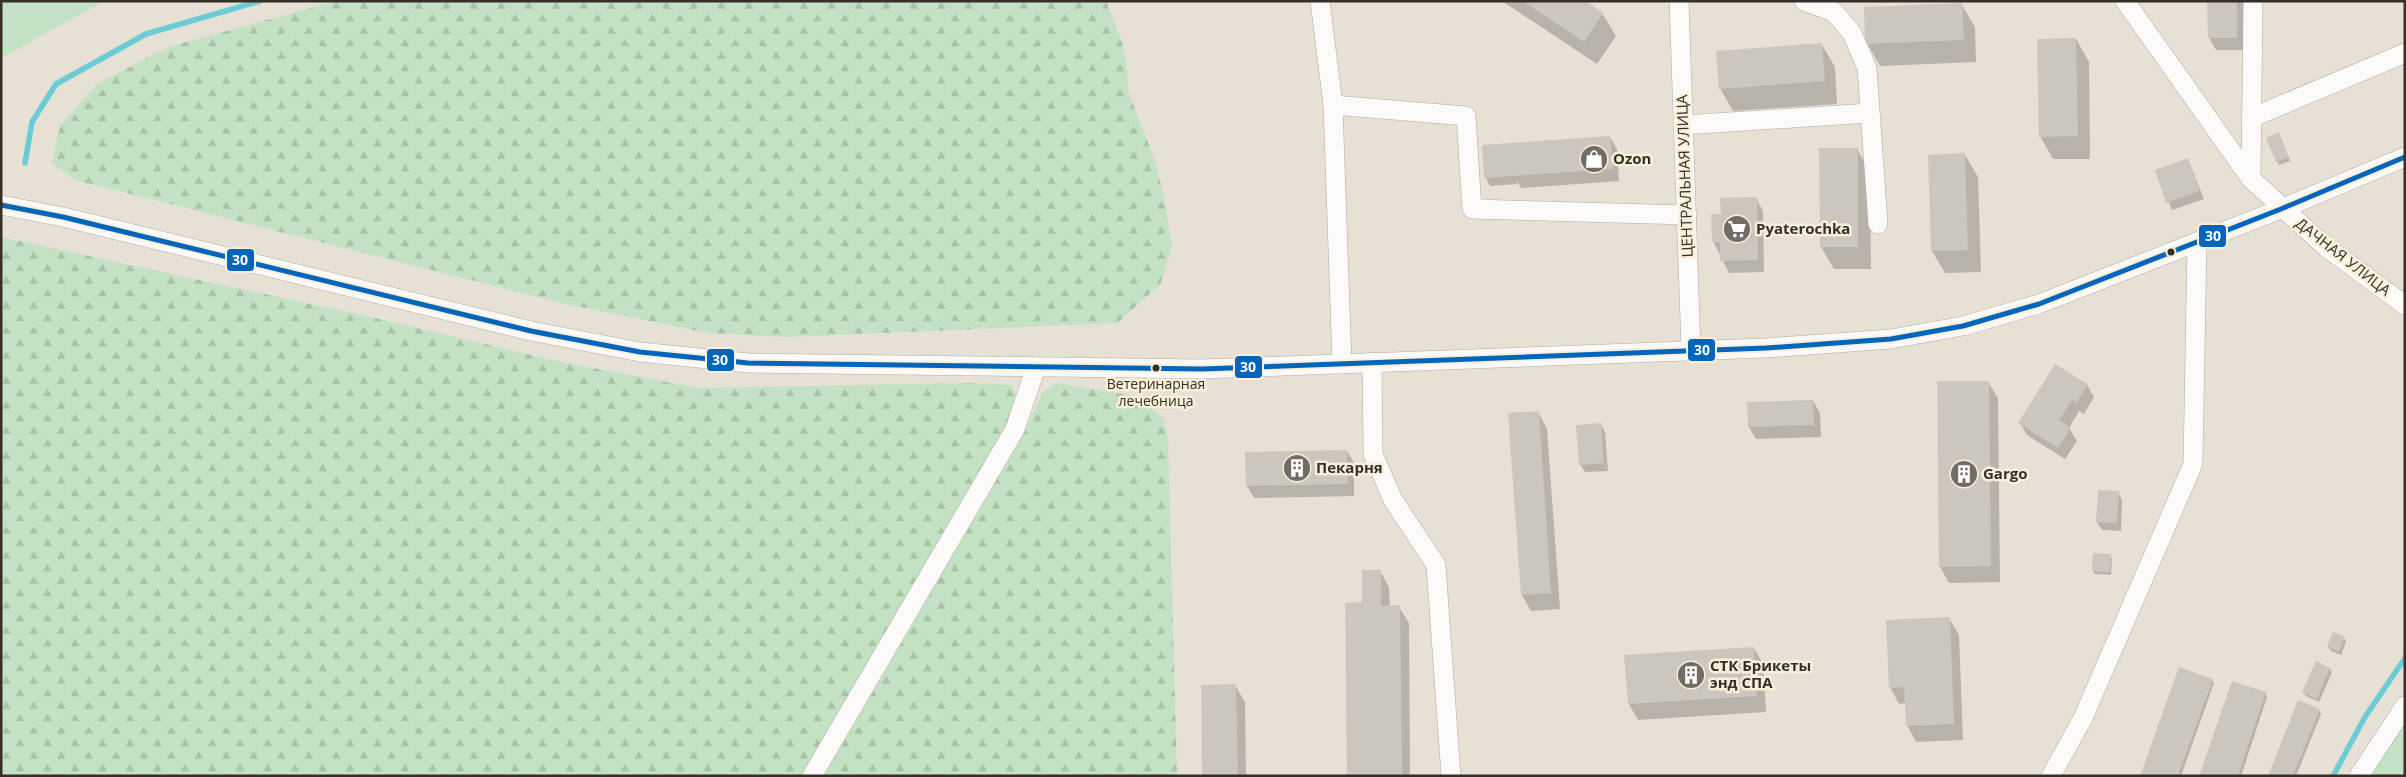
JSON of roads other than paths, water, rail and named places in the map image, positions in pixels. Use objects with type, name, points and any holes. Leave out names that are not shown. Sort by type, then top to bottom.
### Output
[{"type":"street","points":[[1320,1],[1333,105],[1342,364]]},
{"type":"street","name":"ЦЕНТРАЛЬНАЯ УЛИЦА","points":[[1678,1],[1692,350]]},
{"type":"street","points":[[2124,1],[2251,179],[2281,209]]},
{"type":"street","points":[[2251,179],[2252,1]]},
{"type":"street","points":[[1813,2],[1834,12],[1852,33],[1867,68],[1878,224]]},
{"type":"street","points":[[2251,118],[2405,53]]},
{"type":"street","points":[[1333,105],[1466,116],[1472,209],[1687,215]]},
{"type":"street","points":[[1683,125],[1870,113]]},
{"type":"street","points":[[1,205],[63,217],[531,331],[640,352],[748,363],[1202,369],[1766,348],[1892,339],[1964,326],[2038,304],[2281,209],[2405,157]]},
{"type":"street","name":"ДАЧНАЯ УЛИЦА","points":[[2281,209],[2326,247],[2405,305]]},
{"type":"street","points":[[2051,776],[2083,718],[2193,464],[2196,242]]},
{"type":"street","points":[[1372,362],[1374,454],[1393,500],[1436,565],[1451,776]]},
{"type":"street","points":[[812,776],[1015,429],[1036,367]]},
{"type":"street","points":[[2359,776],[2405,706]]},
{"type":"waterway","points":[[25,163],[32,122],[56,84],[146,34],[260,1]]},
{"type":"waterway","points":[[2333,776],[2365,717],[2405,658]]},
{"type":"place","name":"Ozon","points":[[1594,159]]},
{"type":"place","name":"Pyaterochka","points":[[1737,229]]},
{"type":"place","name":"Ветеринарная лечебница","points":[[1156,368]]},
{"type":"place","name":"Пекарня","points":[[1297,468]]},
{"type":"place","name":"Gargo","points":[[1964,474]]},
{"type":"place","name":"СТК Брикеты энд СПА","points":[[1691,675]]}]
